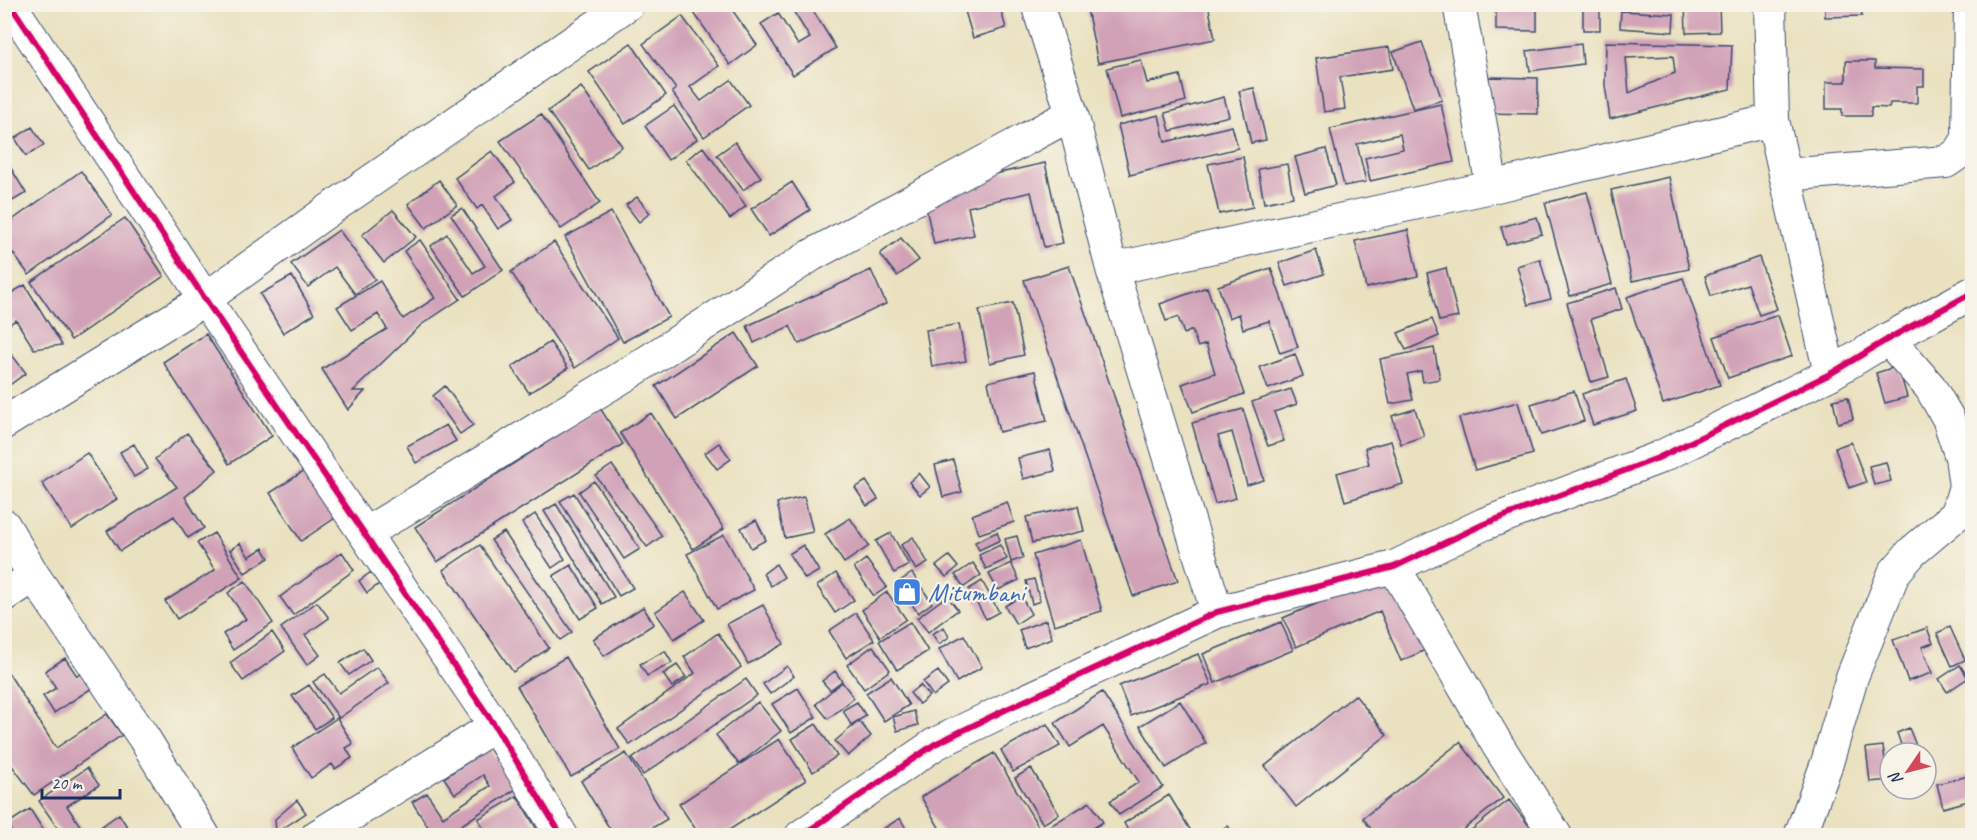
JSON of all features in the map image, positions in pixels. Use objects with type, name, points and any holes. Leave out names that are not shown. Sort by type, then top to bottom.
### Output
[{"type":"street","points":[[10,4],[205,299],[495,726],[562,836]]},
{"type":"street","points":[[4,423],[205,299],[329,210],[628,4]]},
{"type":"street","points":[[1037,4],[1072,114],[1112,269],[1217,612]]},
{"type":"street","points":[[1459,4],[1492,187]]},
{"type":"street","points":[[1770,4],[1773,120],[1830,374]]},
{"type":"street","points":[[1785,175],[1946,162],[1959,153],[1968,139],[1970,4]]},
{"type":"street","points":[[366,533],[634,370],[812,255],[1072,114]]},
{"type":"street","points":[[1112,269],[1492,187],[1773,120]]},
{"type":"street","points":[[801,836],[935,744],[1217,612],[1394,567],[1484,524],[1658,458],[1830,374],[1972,293]]},
{"type":"street","points":[[1800,836],[1827,763],[1852,676],[1894,573],[1912,552],[1957,514],[1965,486],[1961,457],[1948,418],[1930,387],[1888,339]]},
{"type":"street","points":[[4,525],[34,576],[144,738],[204,836]]},
{"type":"street","points":[[1394,567],[1497,744],[1556,836]]},
{"type":"street","points":[[4,596],[34,576]]},
{"type":"street","points":[[317,836],[495,726]]},
{"type":"building","points":[[707,4],[728,4],[757,45],[730,65],[694,13]]},
{"type":"building","points":[[789,4],[809,4],[836,48],[793,75],[761,24],[778,13],[798,45],[810,38]]},
{"type":"building","points":[[990,4],[999,4],[1006,28],[973,38],[965,11]]},
{"type":"building","points":[[1110,4],[1208,4],[1215,39],[1098,63],[1087,9]]},
{"type":"building","points":[[1496,4],[1537,4],[1537,31],[1496,30]]},
{"type":"building","points":[[1583,4],[1600,4],[1600,30],[1583,30]]},
{"type":"building","points":[[1685,4],[1719,4],[1720,32],[1686,33]]},
{"type":"building","points":[[1825,4],[1861,4],[1862,16],[1825,17]]},
{"type":"building","points":[[1621,11],[1674,14],[1673,32],[1620,28]]},
{"type":"building","points":[[682,16],[719,66],[690,87],[701,101],[731,80],[749,105],[704,137],[672,92],[676,89],[643,44]]},
{"type":"building","points":[[1422,42],[1442,100],[1413,109],[1393,52]]},
{"type":"building","points":[[1606,42],[1732,45],[1730,89],[1610,119],[1605,85]],"holes":[[[1673,56],[1675,73],[1629,93],[1626,58]]]},
{"type":"building","points":[[631,43],[666,95],[625,124],[589,72]]},
{"type":"building","points":[[1581,44],[1583,64],[1530,71],[1527,51]]},
{"type":"building","points":[[1389,47],[1393,69],[1340,77],[1345,109],[1324,112],[1316,58]]},
{"type":"building","points":[[1141,60],[1147,83],[1180,75],[1186,101],[1120,118],[1107,68]]},
{"type":"building","points":[[1846,61],[1875,61],[1875,68],[1924,69],[1924,86],[1917,86],[1917,103],[1890,103],[1889,108],[1871,107],[1871,116],[1842,116],[1842,109],[1826,109],[1826,82],[1846,82]]},
{"type":"building","points":[[1488,77],[1538,78],[1538,114],[1488,113]]},
{"type":"building","points":[[581,87],[622,146],[589,170],[548,111]]},
{"type":"building","points":[[1254,88],[1266,140],[1251,143],[1239,91]]},
{"type":"building","points":[[1224,97],[1229,116],[1170,131],[1165,113]]},
{"type":"building","points":[[1441,104],[1454,162],[1370,181],[1365,158],[1403,149],[1400,134],[1357,144],[1366,182],[1344,186],[1330,129]]},
{"type":"building","points":[[674,106],[697,139],[668,160],[645,126]]},
{"type":"building","points":[[541,114],[600,203],[561,229],[500,141]]},
{"type":"building","points":[[1159,115],[1165,142],[1232,126],[1238,148],[1130,175],[1118,125]]},
{"type":"building","points":[[32,127],[44,145],[26,156],[15,138]]},
{"type":"building","points":[[735,142],[761,177],[743,190],[717,155]]},
{"type":"building","points":[[703,147],[746,206],[730,219],[686,160]]},
{"type":"building","points":[[1326,149],[1336,185],[1305,193],[1295,157]]},
{"type":"building","points":[[492,151],[515,182],[496,196],[512,220],[498,229],[482,205],[477,209],[455,178]]},
{"type":"building","points":[[1243,157],[1253,207],[1219,214],[1208,164]]},
{"type":"building","points":[[7,162],[26,193],[4,206],[4,164]]},
{"type":"building","points":[[1045,163],[1063,243],[1044,247],[1031,192],[968,207],[974,235],[934,244],[922,190]]},
{"type":"building","points":[[1287,164],[1293,197],[1264,203],[1258,169]]},
{"type":"building","points":[[81,171],[112,215],[29,275],[4,241],[4,226]]},
{"type":"building","points":[[1669,177],[1689,269],[1632,281],[1611,190]]},
{"type":"building","points":[[439,180],[457,205],[426,228],[408,204]]},
{"type":"building","points":[[792,182],[810,210],[769,236],[751,209]]},
{"type":"building","points":[[1587,192],[1612,284],[1570,296],[1545,203]]},
{"type":"building","points":[[637,197],[650,213],[639,222],[626,205]]},
{"type":"building","points":[[462,208],[503,270],[465,296],[431,246],[447,234],[473,273],[485,266],[451,215]]},
{"type":"building","points":[[393,210],[416,237],[384,263],[362,235]]},
{"type":"building","points":[[611,212],[669,317],[623,342],[565,237]]},
{"type":"building","points":[[1537,217],[1542,234],[1506,244],[1501,227]]},
{"type":"building","points":[[125,218],[164,276],[71,340],[31,282]]},
{"type":"building","points":[[339,230],[375,279],[355,294],[335,267],[308,287],[291,264]]},
{"type":"building","points":[[1408,230],[1418,276],[1366,288],[1355,241]]},
{"type":"building","points":[[901,238],[919,260],[897,276],[880,254]]},
{"type":"building","points":[[420,240],[460,299],[421,325],[353,391],[365,391],[348,410],[322,369],[387,329],[378,314],[352,330],[337,307],[380,281],[403,319],[435,298],[404,251]]},
{"type":"building","points":[[554,242],[618,338],[575,368],[511,272]]},
{"type":"building","points":[[1316,250],[1324,274],[1287,286],[1279,263]]},
{"type":"building","points":[[1759,257],[1777,309],[1759,315],[1748,284],[1711,296],[1705,276]]},
{"type":"building","points":[[1540,259],[1551,299],[1528,305],[1517,266]]},
{"type":"building","points":[[1069,266],[1178,581],[1133,596],[1024,280]]},
{"type":"building","points":[[1271,268],[1298,347],[1280,353],[1269,321],[1243,329],[1239,314],[1229,318],[1218,286]]},
{"type":"building","points":[[1446,268],[1458,317],[1439,321],[1427,273]]},
{"type":"building","points":[[871,270],[886,304],[799,344],[790,326],[754,343],[747,326]]},
{"type":"building","points":[[292,276],[314,314],[283,333],[260,294]]},
{"type":"building","points":[[1683,278],[1720,385],[1663,404],[1627,297]]},
{"type":"building","points":[[25,285],[62,345],[34,349],[16,320],[4,327],[4,297]]},
{"type":"building","points":[[1207,287],[1244,394],[1193,412],[1182,384],[1215,373],[1206,344],[1198,347],[1192,330],[1184,334],[1178,317],[1166,321],[1160,304]]},
{"type":"building","points":[[1616,288],[1622,309],[1591,319],[1609,377],[1591,382],[1567,303]]},
{"type":"building","points":[[1013,303],[1024,355],[990,363],[979,310]]},
{"type":"building","points":[[1778,315],[1792,356],[1728,378],[1714,337]]},
{"type":"building","points":[[1432,319],[1439,336],[1406,350],[1398,333]]},
{"type":"building","points":[[959,324],[966,361],[932,367],[926,330]]},
{"type":"building","points":[[736,333],[758,366],[677,419],[656,386]]},
{"type":"building","points":[[206,334],[272,436],[229,464],[163,362]]},
{"type":"building","points":[[550,342],[568,368],[529,393],[512,367]]},
{"type":"building","points":[[1434,348],[1440,379],[1423,382],[1421,371],[1407,374],[1413,400],[1390,404],[1380,359]]},
{"type":"building","points":[[1295,354],[1303,376],[1268,389],[1260,367]]},
{"type":"building","points":[[12,355],[26,373],[4,389],[4,361]]},
{"type":"building","points":[[1898,366],[1907,397],[1885,403],[1876,373]]},
{"type":"building","points":[[1035,371],[1047,421],[999,432],[988,382]]},
{"type":"building","points":[[1626,379],[1637,411],[1593,425],[1582,394]]},
{"type":"building","points":[[445,386],[473,425],[460,434],[433,396]]},
{"type":"building","points":[[1291,389],[1297,404],[1274,412],[1284,441],[1268,446],[1252,402]]},
{"type":"building","points":[[1574,391],[1584,421],[1541,435],[1531,404]]},
{"type":"building","points":[[1848,397],[1853,419],[1838,423],[1833,400]]},
{"type":"building","points":[[1518,402],[1533,454],[1475,470],[1459,418]]},
{"type":"building","points":[[600,408],[623,444],[437,562],[415,527]]},
{"type":"building","points":[[1243,409],[1264,480],[1247,485],[1232,432],[1218,436],[1236,498],[1215,504],[1192,423]]},
{"type":"building","points":[[1415,409],[1424,436],[1401,444],[1392,416]]},
{"type":"building","points":[[651,413],[724,529],[693,549],[620,433]]},
{"type":"building","points":[[446,425],[456,441],[416,463],[407,446]]},
{"type":"building","points":[[187,433],[217,470],[185,497],[204,528],[188,538],[174,516],[120,551],[107,531],[177,487],[155,459]]},
{"type":"building","points":[[1391,441],[1403,484],[1345,501],[1337,473],[1369,464],[1365,448]]},
{"type":"building","points":[[1851,442],[1866,482],[1849,488],[1835,448]]},
{"type":"building","points":[[719,443],[731,459],[717,469],[705,453]]},
{"type":"building","points":[[134,444],[148,469],[134,477],[120,452]]},
{"type":"building","points":[[1050,450],[1055,471],[1023,479],[1018,458]]},
{"type":"building","points":[[87,453],[117,499],[72,529],[42,483]]},
{"type":"building","points":[[953,460],[962,492],[943,497],[935,465]]},
{"type":"building","points":[[1886,462],[1891,481],[1874,485],[1869,466]]},
{"type":"building","points":[[612,465],[662,536],[647,547],[596,476]]},
{"type":"building","points":[[307,469],[338,516],[301,541],[270,493]]},
{"type":"building","points":[[919,473],[930,487],[920,495],[909,482]]},
{"type":"building","points":[[594,481],[640,549],[624,559],[579,492]]},
{"type":"building","points":[[866,481],[878,499],[867,506],[855,488]]},
{"type":"building","points":[[574,493],[633,588],[619,596],[560,501]]},
{"type":"building","points":[[804,497],[813,532],[785,538],[777,503]]},
{"type":"building","points":[[1007,502],[1014,522],[979,534],[972,515]]},
{"type":"building","points":[[556,504],[614,597],[602,604],[544,511]]},
{"type":"building","points":[[1078,506],[1084,531],[1032,543],[1026,517]]},
{"type":"building","points":[[535,514],[565,559],[552,568],[522,523]]},
{"type":"building","points":[[850,518],[869,546],[844,563],[825,534]]},
{"type":"building","points":[[756,520],[766,540],[751,548],[741,528]]},
{"type":"building","points":[[504,532],[572,632],[560,640],[491,540]]},
{"type":"building","points":[[997,532],[1000,540],[979,550],[975,542]]},
{"type":"building","points":[[214,533],[242,578],[177,619],[165,601],[215,570],[197,543]]},
{"type":"building","points":[[891,533],[909,565],[894,573],[876,541]]},
{"type":"building","points":[[724,535],[754,590],[717,609],[687,554]]},
{"type":"building","points":[[1017,536],[1023,558],[1011,562],[1005,539]]},
{"type":"building","points":[[913,537],[928,563],[916,570],[901,545]]},
{"type":"building","points":[[1081,540],[1102,611],[1054,625],[1033,555]]},
{"type":"building","points":[[240,543],[249,557],[263,548],[269,558],[245,573],[230,550]]},
{"type":"building","points":[[480,545],[549,648],[513,672],[443,570]]},
{"type":"building","points":[[803,545],[819,571],[805,579],[789,554]]},
{"type":"building","points":[[1000,545],[1007,559],[986,569],[979,555]]},
{"type":"building","points":[[342,552],[354,570],[293,615],[280,597]]},
{"type":"building","points":[[949,556],[958,567],[946,577],[936,566]]},
{"type":"building","points":[[866,559],[887,587],[874,596],[854,568]]},
{"type":"building","points":[[973,563],[981,575],[964,587],[955,575]]},
{"type":"building","points":[[1011,563],[1019,580],[998,590],[989,574]]},
{"type":"building","points":[[776,564],[784,577],[771,586],[763,574]]},
{"type":"building","points":[[571,565],[598,608],[580,619],[553,576]]},
{"type":"building","points":[[371,572],[379,584],[367,593],[359,581]]},
{"type":"building","points":[[836,573],[854,600],[835,613],[817,586]]},
{"type":"building","points":[[912,573],[932,603],[918,613],[897,583]]},
{"type":"building","points":[[1387,574],[1430,648],[1401,661],[1380,611],[1296,647],[1283,618]]},
{"type":"building","points":[[1034,579],[1040,601],[1032,604],[1026,581]]},
{"type":"building","points":[[245,581],[273,623],[233,650],[223,634],[246,619],[228,593]]},
{"type":"building","points":[[982,581],[999,612],[986,619],[969,589]]},
{"type":"building","points":[[685,592],[704,620],[674,639],[655,612]]},
{"type":"building","points":[[887,592],[906,619],[880,637],[862,610]]},
{"type":"building","points":[[947,596],[958,610],[928,632],[917,618]]},
{"type":"building","points":[[1021,596],[1031,614],[1016,624],[1005,606]]},
{"type":"building","points":[[317,602],[329,618],[305,635],[320,655],[307,665],[281,628]]},
{"type":"building","points":[[763,605],[784,644],[748,664],[727,624]]},
{"type":"building","points":[[643,607],[654,624],[604,656],[593,639]]},
{"type":"building","points":[[856,613],[874,640],[846,658],[829,631]]},
{"type":"building","points":[[1046,620],[1052,638],[1025,648],[1019,630]]},
{"type":"building","points":[[910,622],[928,651],[897,670],[879,641]]},
{"type":"building","points":[[1281,622],[1293,650],[1215,683],[1203,654]]},
{"type":"building","points":[[944,627],[949,637],[939,644],[932,634]]},
{"type":"building","points":[[1950,627],[1965,660],[1952,666],[1937,633]]},
{"type":"building","points":[[1927,628],[1933,643],[1922,647],[1932,673],[1908,681],[1893,640]]},
{"type":"building","points":[[272,632],[285,651],[243,681],[230,663]]},
{"type":"building","points":[[718,633],[741,667],[630,745],[618,729],[695,673],[684,657]]},
{"type":"building","points":[[964,635],[982,667],[957,682],[939,649]]},
{"type":"building","points":[[873,646],[890,670],[864,689],[847,665]]},
{"type":"building","points":[[363,648],[371,660],[349,675],[340,663]]},
{"type":"building","points":[[665,651],[672,663],[647,676],[640,664]]},
{"type":"building","points":[[1198,654],[1211,684],[1131,716],[1119,686]]},
{"type":"building","points":[[566,657],[620,749],[571,777],[517,686]]},
{"type":"building","points":[[65,658],[77,676],[88,669],[98,684],[54,713],[43,696],[56,688],[45,671]]},
{"type":"building","points":[[677,665],[686,677],[672,687],[663,674]]},
{"type":"building","points":[[1960,665],[1968,678],[1947,692],[1939,679]]},
{"type":"building","points":[[4,666],[56,748],[107,714],[122,735],[34,795],[4,755]]},
{"type":"building","points":[[787,666],[794,676],[770,694],[763,684]]},
{"type":"building","points":[[377,667],[389,683],[339,718],[313,682],[325,674],[339,693]]},
{"type":"building","points":[[835,671],[842,681],[830,690],[822,681]]},
{"type":"building","points":[[938,671],[948,685],[933,696],[923,682]]},
{"type":"building","points":[[891,677],[909,705],[884,721],[866,693]]},
{"type":"building","points":[[746,679],[757,695],[643,775],[632,759]]},
{"type":"building","points":[[842,682],[854,698],[828,719],[816,704]]},
{"type":"building","points":[[309,685],[332,718],[315,729],[292,696]]},
{"type":"building","points":[[920,685],[929,696],[919,704],[910,693]]},
{"type":"building","points":[[798,688],[816,717],[791,733],[772,704]]},
{"type":"building","points":[[1102,692],[1163,787],[1119,815],[1110,801],[1139,782],[1103,726],[1070,747],[1055,723]]},
{"type":"building","points":[[1355,695],[1387,735],[1296,807],[1265,766]]},
{"type":"building","points":[[1180,701],[1206,743],[1166,768],[1140,726]]},
{"type":"building","points":[[758,702],[781,731],[739,764],[716,735]]},
{"type":"building","points":[[857,702],[866,716],[851,725],[843,710]]},
{"type":"building","points":[[914,711],[918,725],[897,731],[893,717]]},
{"type":"building","points":[[337,718],[353,744],[346,748],[352,758],[335,769],[332,764],[311,778],[292,748]]},
{"type":"building","points":[[859,721],[871,736],[848,756],[835,741]]},
{"type":"building","points":[[816,724],[837,756],[813,772],[792,739]]},
{"type":"building","points":[[1047,724],[1060,746],[1013,772],[1001,750]]},
{"type":"building","points":[[1909,728],[1914,741],[1900,741],[1897,733]]},
{"type":"building","points":[[779,739],[806,780],[720,836],[700,836],[679,804]]},
{"type":"building","points":[[1460,742],[1503,798],[1455,836],[1376,836],[1363,818]]},
{"type":"building","points":[[1878,747],[1878,781],[1870,782],[1866,748]]},
{"type":"building","points":[[489,748],[516,789],[445,836],[434,836],[412,802],[427,793],[443,817],[490,786],[483,775],[455,794],[444,778]]},
{"type":"building","points":[[626,753],[667,819],[639,836],[614,836],[581,781]]},
{"type":"building","points":[[994,753],[1044,836],[944,836],[921,797]]},
{"type":"building","points":[[87,768],[99,785],[67,806],[81,827],[69,836],[63,836],[39,801]]},
{"type":"building","points":[[1031,768],[1059,814],[1043,824],[1015,778]]},
{"type":"building","points":[[1972,775],[1972,800],[1943,808],[1938,784]]},
{"type":"building","points":[[1169,795],[1194,836],[1169,836],[1165,830],[1154,836],[1131,836],[1124,823]]},
{"type":"building","points":[[517,796],[541,836],[488,836],[478,819]]},
{"type":"building","points":[[297,800],[306,813],[276,833],[275,819]]},
{"type":"building","points":[[1509,800],[1537,836],[1464,836]]},
{"type":"building","points":[[1090,802],[1103,822],[1081,836],[1049,836],[1045,829]]},
{"type":"building","points":[[30,809],[47,836],[14,836],[7,824]]},
{"type":"building","points":[[119,814],[131,833],[128,836],[88,836]]},
{"type":"building","points":[[900,818],[910,836],[872,836]]},
{"type":"building","points":[[1228,826],[1235,836],[1221,836],[1219,832]]},
{"type":"cycle path","points":[[10,4],[205,299],[495,726],[562,836]]},
{"type":"cycle path","points":[[801,836],[935,744],[1007,709],[1217,612],[1394,567],[1484,524],[1658,458],[1830,374],[1972,293]]},
{"type":"place","name":"Mitumbani","points":[[907,592]]}]
